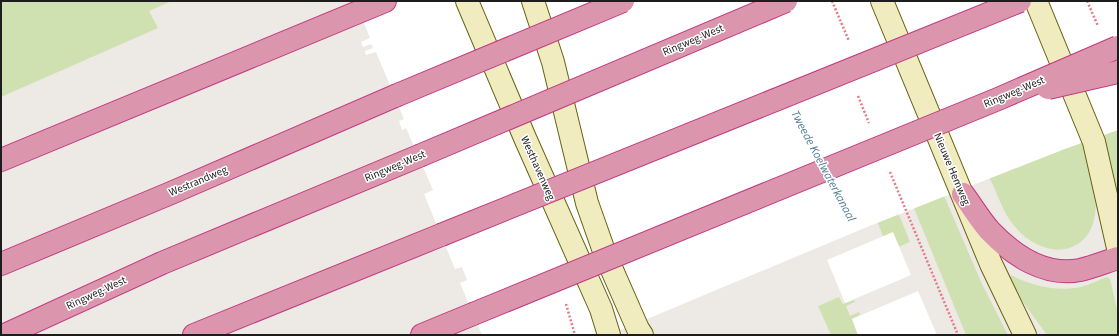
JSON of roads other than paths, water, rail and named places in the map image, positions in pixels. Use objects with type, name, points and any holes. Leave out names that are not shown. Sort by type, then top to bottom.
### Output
[{"type":"highway","points":[[1,160],[385,1]]},
{"type":"highway","name":"Westrandweg","points":[[1,264],[171,193],[395,96],[623,1]]},
{"type":"highway","name":"Ringweg-West","points":[[5,335],[162,263],[786,1]]},
{"type":"highway","points":[[194,335],[1020,1]]},
{"type":"highway","name":"Ringweg-West","points":[[422,335],[998,99],[1118,47]]},
{"type":"highway","points":[[998,99],[1118,72]]},
{"type":"highway","points":[[963,194],[990,230],[1013,252],[1027,261],[1056,271],[1079,270],[1118,258]]},
{"type":"street","name":"Westhavenweg","points":[[467,1],[521,131],[601,309],[609,335]]},
{"type":"street","points":[[533,1],[553,62],[587,203],[605,254],[642,335]]},
{"type":"street","name":"Nieuwe Hemweg","points":[[882,1],[991,264],[1025,335]]},
{"type":"street","points":[[1036,1],[1094,142],[1118,248]]},
{"type":"water label","name":"Tweede Koelwaterkanaal","points":[[823,166]]}]
